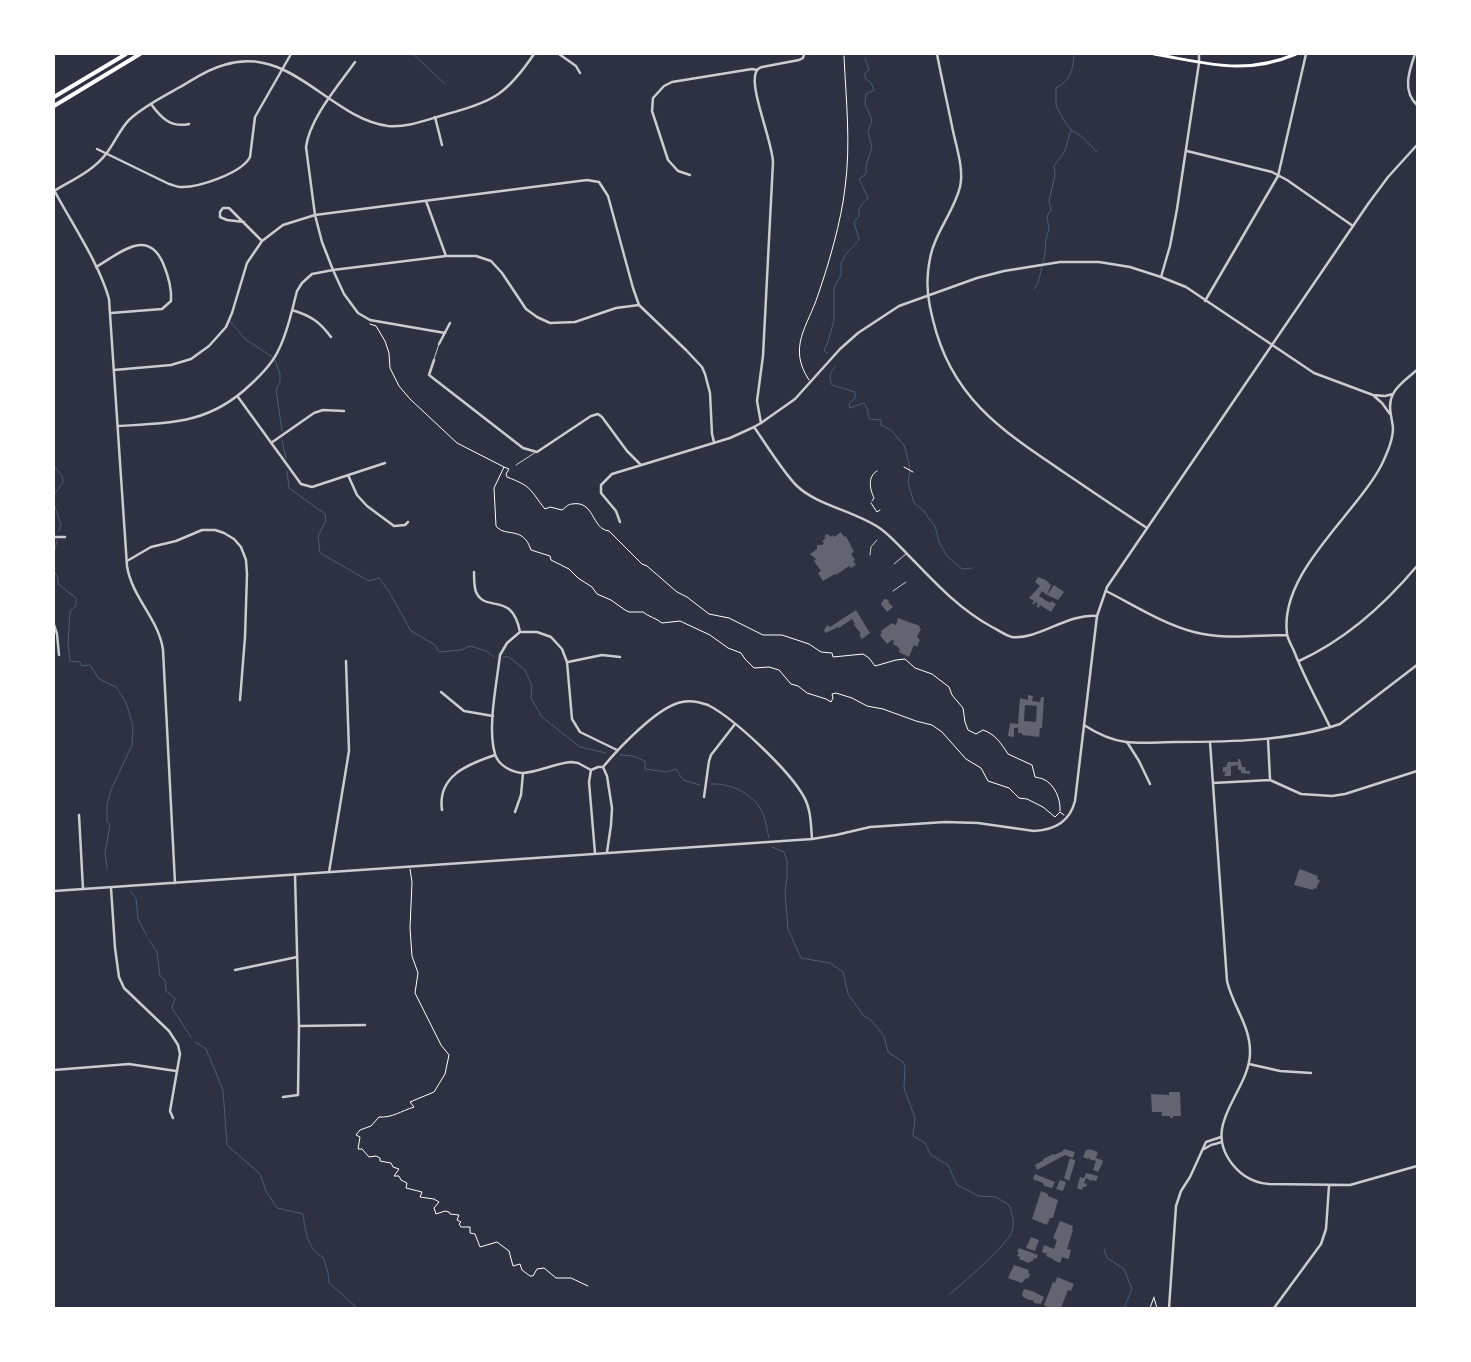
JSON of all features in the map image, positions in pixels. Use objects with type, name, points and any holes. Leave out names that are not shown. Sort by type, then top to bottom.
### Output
[{"type":"main road","points":[[54,97],[126,54]]},
{"type":"main road","points":[[54,106],[128,62],[138,54]]},
{"type":"main road","points":[[1154,54],[1199,63],[1244,66],[1276,62],[1296,54]]},
{"type":"street","points":[[97,149],[169,184],[181,187],[201,184],[238,171],[247,163],[250,157],[256,117],[290,54]]},
{"type":"street","points":[[175,883],[162,645],[156,627],[133,588],[128,572],[111,313],[105,286],[54,191],[95,166],[106,154],[129,121],[151,104],[208,71],[224,64],[259,62],[282,68],[367,121],[390,126],[405,125],[474,107],[490,100],[512,84],[534,54]]},
{"type":"street","points":[[558,54],[576,66],[580,73]]},
{"type":"street","points":[[690,175],[678,171],[668,160],[652,111],[653,98],[664,86],[672,82],[752,69],[757,70],[765,66],[799,60],[803,58],[804,54]]},
{"type":"street","points":[[937,54],[957,150],[961,179],[954,205],[933,246],[928,271],[928,294],[936,332],[949,366],[967,394],[988,417],[1020,443],[1146,528]]},
{"type":"street","points":[[1161,277],[1173,233],[1187,152],[1199,54]]},
{"type":"street","points":[[1206,301],[1278,176],[1306,54]]},
{"type":"street","points":[[1416,54],[1410,71],[1408,87],[1413,101],[1417,105]]},
{"type":"street","points":[[355,62],[314,120],[307,137],[306,146],[314,216],[332,270],[344,294],[358,313],[370,320],[445,333]]},
{"type":"street","points":[[757,70],[755,77],[757,92],[762,117],[771,144],[773,162],[763,356],[757,401],[761,423]]},
{"type":"street","points":[[151,104],[167,122],[181,126],[189,124]]},
{"type":"street","points":[[435,117],[442,145]]},
{"type":"street","points":[[54,891],[812,839],[836,836],[870,827],[946,822],[978,823],[1034,831],[1055,827],[1062,823],[1070,814],[1075,801],[1097,616],[1106,591],[1146,528],[1353,226],[1388,177],[1417,145]]},
{"type":"street","points":[[1187,152],[1272,172],[1353,226]]},
{"type":"street","points":[[114,370],[172,365],[191,359],[209,346],[223,332],[229,321],[247,264],[262,241],[284,225],[314,216],[587,180],[600,182],[608,196],[633,288],[640,305],[702,367],[710,393],[714,442]]},
{"type":"street","points":[[426,201],[446,256]]},
{"type":"street","points":[[244,222],[224,219],[220,216],[220,212],[223,208],[229,208],[244,222],[262,241]]},
{"type":"street","points":[[96,267],[136,245],[144,244],[153,247],[166,271],[172,292],[171,301],[162,309],[111,313]]},
{"type":"street","points":[[118,426],[154,424],[195,418],[209,414],[238,397],[256,380],[274,358],[282,342],[297,290],[312,274],[446,256],[476,256],[491,261],[502,273],[526,308],[536,317],[550,322],[575,322],[616,308],[640,305]]},
{"type":"street","points":[[620,522],[616,511],[601,493],[600,486],[612,474],[730,438],[754,427],[795,399],[858,333],[898,306],[976,278],[1004,271],[1060,262],[1099,262],[1130,267],[1161,277],[1186,287],[1272,346],[1314,372],[1373,395],[1385,396],[1393,394],[1417,370]]},
{"type":"street","points":[[292,310],[320,322],[331,337]]},
{"type":"street","points":[[439,344],[450,323]]},
{"type":"street","points":[[434,360],[429,375],[523,448],[537,452],[591,416],[598,414],[602,416],[627,451],[640,464]]},
{"type":"street","points":[[1330,727],[1287,635],[1288,614],[1290,604],[1304,572],[1323,542],[1367,489],[1388,451],[1393,428],[1390,414],[1393,394]]},
{"type":"street","points":[[1373,395],[1390,414]]},
{"type":"street","points":[[238,397],[301,484],[312,487],[385,463]]},
{"type":"street","points":[[271,444],[314,413],[323,410],[344,411]]},
{"type":"street","points":[[754,427],[796,485],[807,494],[873,524],[886,533],[959,606],[980,620],[1010,636],[1026,635],[1077,617],[1097,616]]},
{"type":"street","points":[[348,475],[357,495],[367,506],[394,526],[405,525],[408,522]]},
{"type":"street","points":[[127,561],[151,547],[169,543],[202,530],[215,530],[224,533],[234,539],[241,547],[246,560],[247,574],[240,700]]},
{"type":"street","points":[[54,537],[65,537]]},
{"type":"street","points":[[1298,662],[1314,654],[1371,614],[1417,566]]},
{"type":"street","points":[[474,572],[475,586],[479,596],[488,602],[511,609],[517,620],[520,632]]},
{"type":"street","points":[[1106,591],[1160,619],[1193,632],[1225,637],[1287,635]]},
{"type":"street","points":[[54,625],[59,655]]},
{"type":"street","points":[[591,770],[578,763],[571,762],[523,773],[509,770],[499,762],[495,755],[493,735],[500,654],[507,644],[520,632],[537,632],[551,637],[562,649],[567,662],[572,720],[580,732],[617,750]]},
{"type":"street","points":[[567,662],[602,655],[620,657]]},
{"type":"street","points":[[329,872],[349,751],[346,661]]},
{"type":"street","points":[[1084,725],[1110,738],[1127,742],[1210,742],[1268,738],[1330,727],[1347,720],[1417,665]]},
{"type":"street","points":[[440,692],[464,711],[494,716]]},
{"type":"street","points":[[591,770],[603,767],[617,750],[658,714],[682,702],[698,702],[709,706],[735,724],[769,754],[798,788],[806,799],[812,839]]},
{"type":"street","points":[[704,798],[711,755],[735,724]]},
{"type":"street","points":[[1268,738],[1270,780]]},
{"type":"street","points":[[1127,742],[1150,784]]},
{"type":"street","points":[[1210,742],[1227,981],[1232,998],[1242,1015],[1250,1042],[1249,1064],[1244,1080],[1224,1115],[1222,1126],[1222,1140],[1231,1162],[1250,1179],[1263,1183],[1328,1185],[1353,1184],[1417,1166]]},
{"type":"street","points":[[442,810],[442,793],[449,780],[468,766],[495,755]]},
{"type":"street","points":[[603,767],[607,776],[612,808],[607,852]]},
{"type":"street","points":[[591,770],[589,782],[595,853]]},
{"type":"street","points":[[1213,783],[1270,780],[1301,794],[1332,796],[1345,794],[1417,772]]},
{"type":"street","points":[[515,812],[521,795],[523,773]]},
{"type":"street","points":[[79,815],[83,889]]},
{"type":"street","points":[[283,1097],[298,1095],[299,1026],[295,875]]},
{"type":"street","points":[[111,888],[119,977],[124,988],[169,1030],[178,1045],[180,1054],[170,1111],[173,1118]]},
{"type":"street","points":[[235,970],[297,957]]},
{"type":"street","points":[[299,1026],[365,1024]]},
{"type":"street","points":[[54,1070],[129,1064],[177,1071]]},
{"type":"street","points":[[1249,1064],[1280,1071],[1311,1073]]},
{"type":"street","points":[[1169,1308],[1176,1206],[1181,1191],[1206,1142],[1222,1140]]},
{"type":"street","points":[[1274,1308],[1320,1244],[1326,1229],[1328,1185]]},
{"type":"lane","points":[[434,360],[439,344]]},
{"type":"lane","points":[[516,465],[537,452]]},
{"type":"lane","points":[[870,555],[871,547],[877,540]]},
{"type":"lane","points":[[894,564],[906,554]]},
{"type":"lane","points":[[893,591],[906,582]]},
{"type":"path","points":[[811,383],[798,354],[804,326],[817,298],[830,261],[845,190],[847,111],[844,56]]},
{"type":"path","points":[[367,322],[377,328],[388,349],[391,370],[399,386],[410,399],[460,445],[509,469],[506,474],[507,477],[530,488],[545,509],[550,507],[562,510],[572,504],[583,505],[590,509],[598,524],[605,531],[609,531],[642,564],[647,566],[677,592],[692,600],[709,614],[729,618],[763,635],[782,636],[809,644],[821,652],[830,652],[833,657],[863,654],[875,666],[905,659],[915,668],[932,674],[949,687],[952,695],[963,708],[966,726],[971,732],[976,734],[983,730],[990,732],[1004,746],[1008,754],[1032,765],[1035,776],[1044,779],[1054,788],[1060,802],[1060,812],[1064,817]]},
{"type":"path","points":[[504,467],[494,488],[497,528],[504,532],[514,532],[523,537],[531,550],[550,556],[552,560],[569,569],[578,578],[592,586],[600,595],[603,595],[629,612],[641,612],[648,617],[659,619],[662,623],[680,620],[710,635],[728,648],[742,653],[754,668],[779,670],[791,684],[798,686],[807,693],[831,702],[832,694],[856,699],[867,706],[883,709],[932,725],[942,732],[966,759],[981,768],[988,781],[1009,788],[1019,798],[1027,799],[1043,807],[1054,817],[1060,812]]},
{"type":"path","points":[[904,468],[914,472]]},
{"type":"path","points":[[877,472],[873,474],[870,484],[874,498],[872,502],[877,512],[880,510]]},
{"type":"path","points":[[409,866],[412,882],[410,928],[412,956],[418,972],[415,994],[441,1045],[449,1054],[445,1074],[434,1092],[410,1102],[414,1107],[389,1118],[379,1117],[371,1126],[360,1130],[356,1135],[360,1138],[358,1149],[362,1149],[369,1157],[376,1156],[380,1158],[380,1161],[390,1163],[393,1167],[399,1169],[394,1176],[399,1176],[401,1180],[407,1183],[406,1188],[422,1192],[420,1197],[434,1199],[439,1202],[434,1208],[436,1214],[445,1211],[450,1214],[459,1215],[457,1220],[461,1222],[459,1224],[461,1227],[470,1226],[470,1233],[475,1234],[480,1246],[497,1242],[509,1251],[513,1266],[520,1264],[522,1270],[530,1276],[533,1276],[538,1268],[544,1268],[556,1278],[571,1278],[588,1286]]},
{"type":"path","points":[[1150,1308],[1154,1297],[1157,1308]]},
{"type":"building","points":[[841,532],[844,537],[846,536],[854,552],[851,554],[856,565],[851,568],[849,566],[823,581],[818,573],[821,571],[814,561],[816,559],[810,554],[817,549],[817,545],[824,543],[822,541],[826,538],[824,536],[828,534],[830,537],[833,535],[834,537]]},
{"type":"building","points":[[1038,577],[1046,580],[1051,585],[1047,595],[1042,591],[1039,596],[1050,603],[1051,601],[1056,604],[1051,612],[1040,605],[1039,608],[1036,606],[1038,604],[1036,602],[1034,605],[1032,603],[1034,601],[1029,598],[1040,586],[1035,582]]},
{"type":"building","points":[[1054,585],[1064,592],[1058,600],[1047,595]]},
{"type":"building","points":[[884,599],[889,600],[888,602],[893,607],[887,612],[881,604]]},
{"type":"building","points":[[856,610],[870,633],[862,639],[852,619],[839,628],[826,633],[824,631],[828,625],[830,627]]},
{"type":"building","points":[[898,618],[920,626],[919,628],[921,629],[917,637],[920,640],[917,647],[914,645],[909,657],[899,652],[898,647],[893,644],[894,641],[892,640],[887,644],[880,635],[881,631],[892,623],[896,625]]},
{"type":"building","points":[[1028,695],[1033,696],[1032,701],[1040,702],[1041,697],[1044,697],[1042,728],[1040,728],[1039,737],[1018,733],[1018,726],[1014,728],[1014,737],[1008,736],[1010,723],[1018,724],[1020,698],[1028,700]],"holes":[[[1025,705],[1037,706],[1036,722],[1024,721]]]},
{"type":"building","points":[[1238,759],[1240,759],[1242,767],[1245,767],[1246,771],[1250,771],[1250,774],[1241,773],[1241,770],[1238,770],[1238,765],[1231,766],[1231,776],[1224,776],[1226,772],[1223,772],[1223,767],[1226,767],[1228,762],[1238,762]]},
{"type":"building","points":[[1300,869],[1318,876],[1317,879],[1320,880],[1316,889],[1314,888],[1313,890],[1294,885]]},
{"type":"building","points":[[1169,1092],[1180,1092],[1181,1116],[1170,1118],[1170,1116],[1162,1116],[1162,1112],[1152,1112],[1151,1094],[1169,1095]]},
{"type":"building","points":[[1064,1149],[1075,1152],[1073,1158],[1065,1155],[1037,1170],[1035,1165]]},
{"type":"building","points":[[1086,1150],[1098,1152],[1096,1158],[1103,1162],[1098,1172],[1093,1170],[1096,1161],[1083,1157]]},
{"type":"building","points":[[1070,1158],[1075,1160],[1075,1162],[1069,1181],[1064,1178]]},
{"type":"building","points":[[1086,1173],[1098,1176],[1096,1181],[1086,1178],[1084,1183],[1087,1184],[1086,1187],[1083,1187],[1082,1190],[1077,1188],[1080,1177],[1084,1178]]},
{"type":"building","points":[[1035,1174],[1055,1182],[1052,1188],[1044,1186],[1043,1183],[1033,1179]]},
{"type":"building","points":[[1060,1180],[1066,1182],[1063,1191],[1056,1189]]},
{"type":"building","points":[[1041,1191],[1058,1200],[1053,1218],[1050,1218],[1047,1225],[1032,1219]]},
{"type":"building","points":[[1060,1221],[1073,1226],[1073,1230],[1067,1249],[1071,1250],[1069,1258],[1062,1257],[1060,1263],[1042,1252],[1044,1245],[1054,1249],[1057,1240],[1053,1238]]},
{"type":"building","points":[[1031,1237],[1039,1240],[1035,1251],[1026,1248]]},
{"type":"building","points":[[1019,1248],[1038,1255],[1036,1259],[1034,1258],[1029,1263],[1019,1259],[1020,1257],[1017,1256],[1019,1252],[1017,1252]]},
{"type":"building","points":[[1014,1265],[1029,1270],[1028,1279],[1026,1278],[1022,1283],[1008,1278]]},
{"type":"building","points":[[1057,1277],[1074,1284],[1071,1291],[1068,1290],[1061,1308],[1048,1308],[1044,1305],[1053,1282],[1055,1283]]},
{"type":"building","points":[[1024,1289],[1044,1297],[1041,1304],[1034,1303],[1033,1300],[1023,1297]]},
{"type":"waterway","points":[[413,54],[445,84]]},
{"type":"waterway","points":[[1074,56],[1070,75],[1065,82],[1056,88],[1056,105],[1071,130],[1081,136],[1097,152]]},
{"type":"waterway","points":[[828,354],[824,350],[834,320],[834,288],[841,275],[841,263],[846,254],[859,240],[854,222],[859,216],[861,206],[868,198],[859,179],[866,174],[866,166],[872,147],[868,132],[872,120],[865,104],[866,94],[874,90],[871,83],[865,78],[865,73],[869,70],[865,58]]},
{"type":"waterway","points":[[1043,263],[1049,229],[1047,216],[1051,210],[1049,201],[1055,175],[1054,166],[1065,151],[1071,130]]},
{"type":"waterway","points":[[1034,289],[1038,283],[1042,267]]},
{"type":"waterway","points":[[230,321],[245,339],[274,358],[280,374],[280,382],[276,390],[282,431]]},
{"type":"waterway","points":[[836,366],[832,370],[830,380],[832,385],[855,392],[855,398],[849,404],[850,408],[864,403],[869,419],[881,420],[881,425],[891,430],[904,445],[910,471],[908,483],[914,503],[924,511],[935,526],[939,542],[947,556],[962,569],[972,568]]},
{"type":"waterway","points":[[282,440],[286,459]]},
{"type":"waterway","points":[[54,466],[62,476],[63,482],[54,495]]},
{"type":"waterway","points":[[287,471],[289,488],[325,514],[326,521],[318,536],[320,553],[369,581],[379,578],[388,590],[411,631],[435,645],[439,652],[461,650],[470,646],[486,651],[494,657]]},
{"type":"waterway","points":[[54,504],[61,525],[58,532]]},
{"type":"waterway","points":[[54,553],[57,541]]},
{"type":"waterway","points":[[54,571],[58,578],[58,584],[76,598],[76,606],[70,611],[68,643],[70,661],[80,662],[82,666],[90,665],[99,679],[116,687],[126,702],[133,726],[132,745],[111,790],[107,805],[107,821],[110,825],[105,853],[107,868]]},
{"type":"waterway","points":[[503,657],[509,657],[525,670],[532,686],[531,698],[542,717],[580,747],[606,753]]},
{"type":"waterway","points":[[620,755],[633,756],[645,761],[645,769],[667,772],[676,769],[683,780],[700,785]]},
{"type":"waterway","points":[[711,784],[726,785],[748,795],[763,814],[769,838]]},
{"type":"waterway","points":[[772,847],[784,852],[787,861],[785,892],[788,929],[801,958],[830,963],[843,972],[848,994],[863,1015],[872,1021],[884,1036],[888,1052],[903,1062],[905,1067],[904,1088],[915,1118],[913,1136],[925,1143],[931,1155],[948,1165],[957,1185],[979,1196],[996,1197],[1009,1205],[1013,1224],[1008,1238],[993,1255],[949,1295]]},
{"type":"waterway","points":[[131,892],[136,898],[138,919],[147,936]]},
{"type":"waterway","points":[[149,940],[157,952],[160,976],[165,980],[166,991],[175,998],[172,1008],[191,1037]]},
{"type":"waterway","points":[[195,1042],[206,1049],[223,1090],[227,1145],[260,1174],[266,1191],[277,1208],[303,1214],[308,1239],[314,1250],[323,1257],[329,1283],[355,1308]]},
{"type":"waterway","points":[[1104,1249],[1107,1258],[1124,1269],[1132,1289],[1124,1308]]}]
